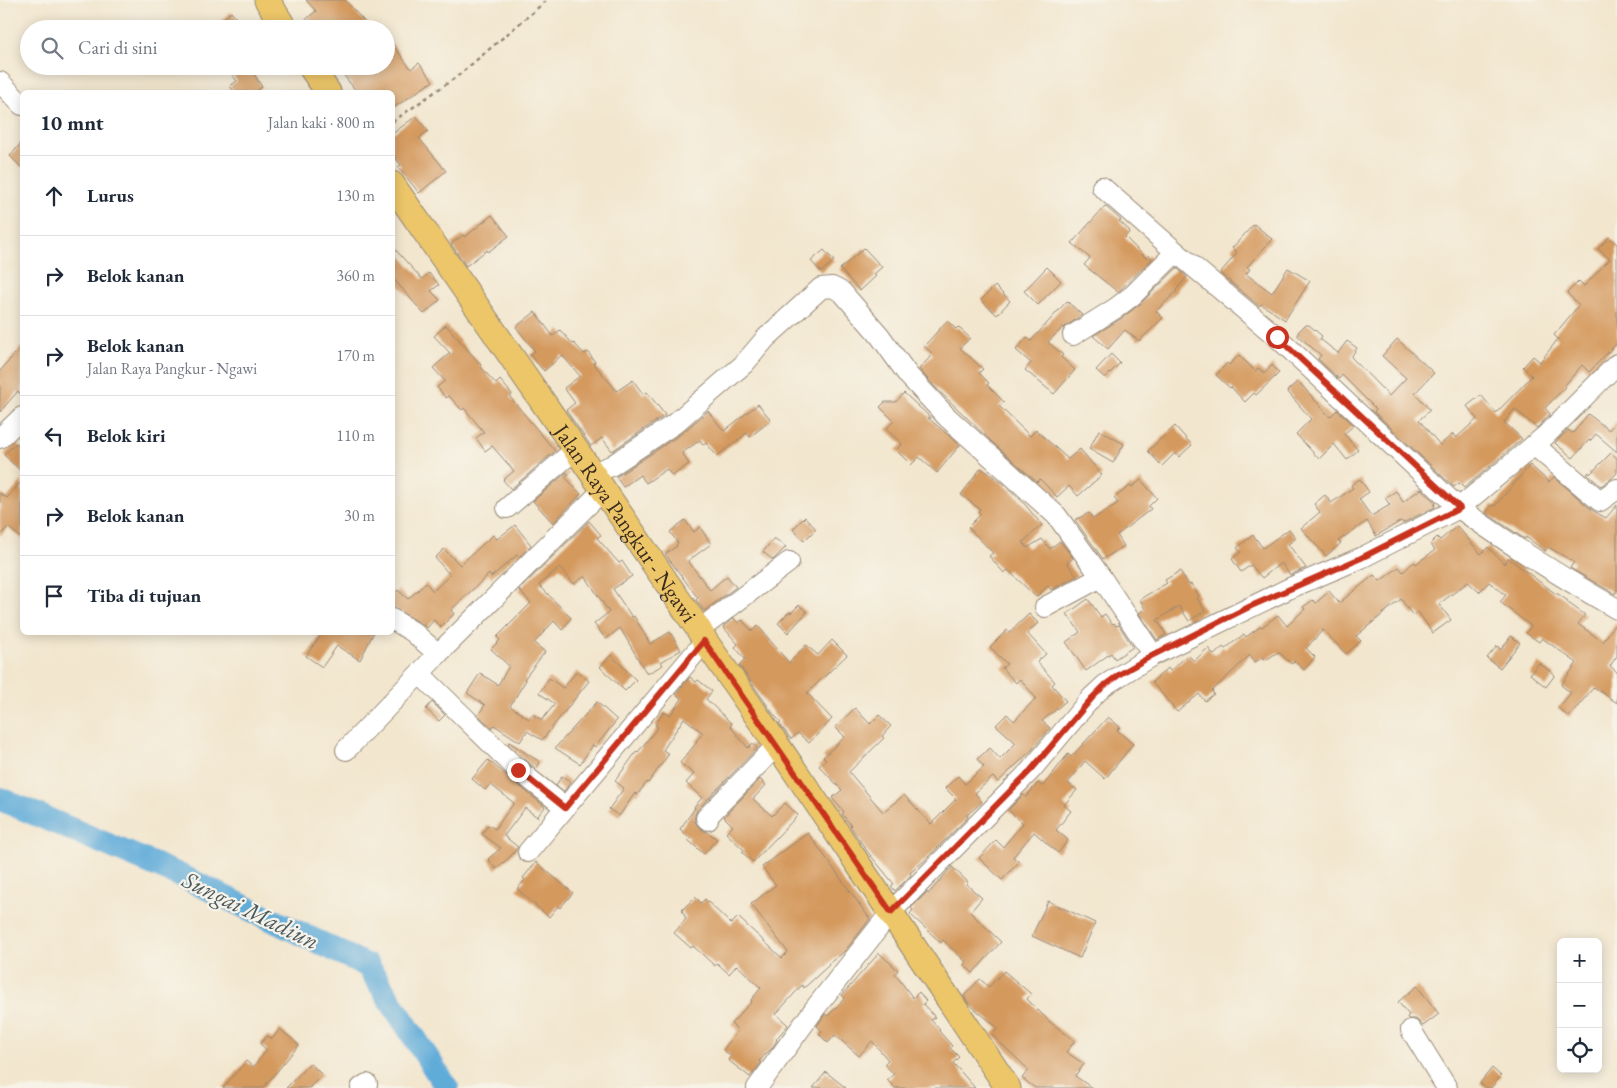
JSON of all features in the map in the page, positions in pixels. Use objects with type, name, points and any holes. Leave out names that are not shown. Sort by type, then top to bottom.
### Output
[{"type":"main road","points":[[266,0],[279,20]]},
{"type":"main road","points":[[316,75],[326,90]]},
{"type":"main road","name":"Jalan Raya Pangkur - Ngawi","points":[[395,188],[598,481],[891,912],[1008,1088]]},
{"type":"street","points":[[0,82],[20,102]]},
{"type":"street","points":[[1102,187],[1277,337],[1460,508],[1491,532],[1562,578],[1617,609]]},
{"type":"street","points":[[1073,335],[1133,295],[1176,252]]},
{"type":"street","points":[[346,750],[420,674],[611,466],[674,424],[744,364],[766,338],[821,288],[832,287],[842,292],[880,336],[908,375],[947,417],[1057,516],[1101,577],[1153,655]]},
{"type":"street","points":[[757,1088],[816,1007],[891,912],[1031,770],[1105,685],[1153,655],[1290,588],[1361,558],[1460,508],[1534,445],[1617,364]]},
{"type":"street","points":[[0,438],[20,419]]},
{"type":"street","points":[[1534,445],[1600,501],[1617,489]]},
{"type":"street","points":[[507,508],[576,449]]},
{"type":"street","points":[[528,852],[702,636],[789,562]]},
{"type":"street","points":[[1045,608],[1101,577]]},
{"type":"street","points":[[395,621],[413,632],[438,654]]},
{"type":"street","points":[[420,674],[518,770],[565,808]]},
{"type":"street","points":[[708,820],[706,818],[777,745]]},
{"type":"street","points":[[1411,1030],[1447,1088]]},
{"type":"path","points":[[395,120],[459,75],[548,0]]},
{"type":"building","points":[[306,0],[345,0],[363,20],[305,20],[316,11]]},
{"type":"building","points":[[231,12],[238,20],[222,20]]},
{"type":"building","points":[[395,48],[411,69],[419,63],[433,81],[395,107],[395,90],[355,90],[344,75],[395,75]]},
{"type":"building","points":[[232,75],[255,75],[262,87],[258,90],[233,90],[230,86],[237,81]]},
{"type":"building","points":[[416,116],[428,131],[419,138],[446,171],[419,193],[398,167],[401,165],[395,158],[395,132]]},
{"type":"building","points":[[20,144],[20,166],[10,156]]},
{"type":"building","points":[[1105,206],[1130,231],[1125,237],[1146,258],[1149,255],[1152,259],[1118,292],[1084,265],[1090,258],[1072,243]]},
{"type":"building","points":[[492,215],[509,236],[466,266],[451,244],[463,235],[465,237]]},
{"type":"building","points":[[1254,224],[1272,239],[1247,267],[1250,269],[1246,274],[1272,293],[1288,268],[1310,281],[1285,320],[1261,304],[1259,306],[1220,273],[1237,253],[1232,248]]},
{"type":"building","points":[[1609,237],[1617,244],[1617,343],[1589,372],[1582,365],[1566,386],[1545,408],[1550,414],[1537,428],[1515,409],[1504,422],[1522,439],[1464,488],[1459,483],[1454,487],[1374,412],[1376,409],[1342,375],[1339,379],[1318,359],[1321,355],[1298,336],[1298,332],[1305,325],[1309,325],[1322,336],[1320,339],[1338,353],[1347,341],[1357,348],[1351,357],[1389,396],[1406,378],[1382,356],[1397,339],[1434,373],[1415,393],[1430,410],[1419,420],[1440,445],[1453,434],[1456,438],[1477,419],[1467,406],[1481,395],[1496,413],[1532,376],[1523,367],[1533,356],[1540,362],[1558,339],[1554,335],[1579,305],[1567,293],[1579,281],[1584,286],[1610,259],[1598,249]]},
{"type":"building","points":[[864,248],[882,267],[874,274],[876,276],[860,291],[840,269]]},
{"type":"building","points":[[395,249],[422,279],[429,273],[439,285],[431,291],[440,300],[424,314],[395,280]]},
{"type":"building","points":[[824,250],[834,261],[821,272],[811,261]]},
{"type":"building","points":[[1047,267],[1061,281],[1038,305],[1024,291]]},
{"type":"building","points":[[1177,268],[1187,277],[1177,291],[1156,311],[1163,318],[1139,341],[1125,330],[1108,349],[1093,336],[1140,304]]},
{"type":"building","points":[[995,286],[1010,301],[997,315],[981,300]]},
{"type":"building","points":[[1067,301],[1082,315],[1063,327],[1048,342],[1063,355],[1061,357],[1075,370],[1054,394],[1025,370],[1031,363],[1016,350],[1027,337],[1031,341]]},
{"type":"building","points":[[535,312],[553,336],[560,330],[584,354],[588,352],[595,362],[593,363],[617,391],[633,380],[643,394],[647,392],[665,415],[612,451],[602,438],[591,446],[566,410],[575,403],[564,388],[580,376],[562,355],[544,371],[530,355],[535,351],[516,327]]},
{"type":"building","points":[[947,321],[956,329],[958,327],[970,338],[960,348],[983,369],[979,373],[989,383],[987,385],[1004,402],[999,406],[1030,436],[1036,430],[1068,459],[1080,449],[1102,475],[1078,496],[1069,486],[1057,497],[1040,479],[1037,482],[992,442],[919,369],[933,354],[924,346]]},
{"type":"building","points":[[446,325],[496,384],[500,380],[512,394],[510,397],[555,451],[511,489],[503,480],[514,471],[492,446],[485,451],[476,438],[484,432],[464,408],[462,410],[449,396],[446,398],[437,387],[445,381],[433,368],[450,353],[434,336]]},
{"type":"building","points":[[20,348],[20,394],[18,391],[0,412],[0,371]]},
{"type":"building","points":[[1111,354],[1120,363],[1105,378],[1096,370]]},
{"type":"building","points":[[1239,355],[1255,371],[1258,368],[1265,373],[1272,365],[1279,373],[1256,395],[1254,393],[1245,402],[1216,375],[1227,363],[1229,365]]},
{"type":"building","points":[[1298,381],[1330,417],[1337,410],[1354,425],[1344,434],[1358,450],[1347,460],[1334,444],[1319,459],[1296,434],[1311,419],[1287,391]]},
{"type":"building","points":[[904,393],[931,418],[928,418],[960,445],[937,473],[919,457],[911,465],[896,450],[902,444],[886,429],[894,421],[880,407],[885,402],[896,402]]},
{"type":"building","points":[[758,404],[771,420],[750,437],[747,433],[717,456],[706,443],[703,445],[700,440],[682,453],[689,464],[672,476],[667,469],[646,483],[640,475],[623,487],[616,477],[681,434],[708,411],[724,431]]},
{"type":"building","points":[[1588,414],[1609,430],[1617,420],[1617,452],[1596,434],[1573,458],[1555,443],[1568,430],[1573,433]]},
{"type":"building","points":[[1175,426],[1192,445],[1179,457],[1175,453],[1162,466],[1148,451]]},
{"type":"building","points":[[1099,430],[1124,444],[1113,463],[1089,449]]},
{"type":"building","points":[[16,443],[20,447],[20,470],[4,455]]},
{"type":"building","points":[[1611,453],[1617,458],[1617,473],[1601,486],[1587,474],[1589,472],[1590,474]]},
{"type":"building","points":[[1530,465],[1549,482],[1554,477],[1592,510],[1606,518],[1617,505],[1617,590],[1615,594],[1570,568],[1574,562],[1548,547],[1545,551],[1486,513],[1492,505],[1495,506]]},
{"type":"building","points":[[981,468],[1004,484],[1022,501],[1042,525],[1023,542],[1027,548],[1042,539],[1050,549],[1060,541],[1073,558],[1067,563],[1077,576],[1051,590],[1048,586],[1036,597],[1008,570],[1004,573],[989,556],[993,553],[968,527],[981,514],[978,511],[980,509],[961,495]]},
{"type":"building","points":[[567,472],[569,474],[565,477],[581,494],[553,523],[533,501]]},
{"type":"building","points":[[1360,479],[1369,492],[1359,499],[1371,516],[1390,505],[1385,498],[1396,491],[1403,502],[1421,489],[1436,503],[1435,507],[1403,523],[1401,521],[1376,536],[1367,521],[1338,541],[1341,543],[1326,556],[1301,528],[1320,512],[1314,504],[1325,495],[1331,503],[1353,488],[1351,485]]},
{"type":"building","points":[[1141,480],[1157,498],[1149,506],[1151,509],[1117,535],[1124,546],[1103,559],[1075,520],[1089,513],[1093,519],[1118,503],[1114,498]]},
{"type":"building","points":[[20,483],[20,537],[8,527],[0,536],[0,493],[7,498]]},
{"type":"building","points":[[805,517],[816,529],[804,541],[793,529]]},
{"type":"building","points":[[685,520],[694,532],[700,527],[711,544],[688,561],[710,590],[727,576],[736,587],[704,611],[696,600],[698,598],[665,554],[677,546],[678,543],[670,532]]},
{"type":"building","points":[[589,521],[601,535],[597,538],[619,563],[622,561],[632,576],[613,589],[632,617],[634,616],[650,644],[670,632],[681,650],[661,662],[663,665],[647,674],[620,628],[606,639],[594,624],[609,612],[585,576],[574,584],[560,567],[539,585],[571,618],[562,630],[554,621],[534,643],[545,652],[524,679],[526,680],[510,706],[529,719],[532,714],[542,720],[555,704],[539,693],[549,678],[563,688],[577,671],[589,681],[542,740],[527,731],[520,742],[494,725],[492,728],[478,715],[485,705],[467,693],[480,673],[498,685],[509,666],[491,649],[500,640],[497,637],[531,603],[519,590]]},
{"type":"building","points":[[515,525],[531,545],[519,557],[517,555],[491,577],[489,574],[451,610],[454,614],[441,627],[434,620],[427,628],[395,609],[395,593],[398,590],[408,599],[426,583],[433,591],[450,575],[435,558],[444,549],[460,565],[493,535],[497,539]]},
{"type":"building","points":[[1457,526],[1481,554],[1488,547],[1504,564],[1508,558],[1568,601],[1585,615],[1578,624],[1603,642],[1617,621],[1617,656],[1610,666],[1617,672],[1617,703],[1594,687],[1569,717],[1558,708],[1571,693],[1561,685],[1577,663],[1542,638],[1539,642],[1526,633],[1531,626],[1500,602],[1506,595],[1489,582],[1479,592],[1468,582],[1439,604],[1451,620],[1433,633],[1418,612],[1413,616],[1401,599],[1356,636],[1361,641],[1346,654],[1323,630],[1306,648],[1315,657],[1304,670],[1294,661],[1292,664],[1278,652],[1266,660],[1263,657],[1255,662],[1250,655],[1212,691],[1214,694],[1205,701],[1199,694],[1177,712],[1152,682],[1168,668],[1170,671],[1188,655],[1194,661],[1208,648],[1214,655],[1223,647],[1225,649],[1244,634],[1246,637],[1278,615],[1287,626],[1305,609],[1303,607],[1313,600],[1316,603],[1329,591],[1339,603],[1374,575],[1380,581],[1399,567],[1403,572],[1414,562],[1416,564],[1435,550],[1430,544],[1437,537],[1440,540]]},
{"type":"building","points":[[1289,529],[1296,538],[1288,544],[1306,568],[1290,575],[1281,563],[1262,578],[1251,565],[1241,572],[1232,559],[1241,552],[1237,548],[1253,535],[1263,548]]},
{"type":"building","points":[[774,538],[786,547],[773,560],[763,552]]},
{"type":"building","points":[[1180,571],[1199,596],[1197,598],[1205,611],[1189,621],[1179,606],[1157,620],[1166,634],[1157,640],[1139,613],[1145,609],[1140,599],[1167,583],[1165,580]]},
{"type":"building","points":[[1088,599],[1101,617],[1105,614],[1112,624],[1119,625],[1133,647],[1115,659],[1111,653],[1086,671],[1066,642],[1080,632],[1067,614]]},
{"type":"building","points":[[799,605],[807,612],[788,633],[778,623]]},
{"type":"building","points":[[1029,614],[1038,623],[1027,633],[1046,654],[1037,662],[1055,682],[1052,685],[1066,701],[1042,721],[1050,728],[1032,750],[998,782],[993,777],[975,793],[982,802],[910,873],[911,875],[895,891],[891,886],[894,884],[867,851],[842,814],[844,812],[832,798],[842,790],[819,766],[826,760],[823,757],[845,737],[835,727],[855,708],[870,724],[879,715],[891,726],[882,736],[884,738],[849,772],[883,812],[904,795],[931,824],[956,799],[945,788],[958,776],[965,784],[984,767],[977,759],[990,748],[1000,759],[1016,743],[996,725],[1007,714],[1014,721],[1036,698],[1020,679],[1016,683],[1002,668],[1007,664],[990,647],[1007,630],[1009,633]]},
{"type":"building","points":[[734,618],[738,623],[742,620],[752,631],[758,626],[789,663],[806,645],[818,655],[832,640],[847,655],[807,693],[832,719],[809,743],[798,733],[791,739],[779,723],[781,722],[739,665],[745,659],[735,647],[738,644],[723,627]]},
{"type":"building","points":[[321,635],[372,635],[360,660],[337,646],[322,667],[306,656]]},
{"type":"building","points":[[1511,636],[1520,643],[1500,668],[1487,658],[1497,646],[1501,650]]},
{"type":"building","points":[[611,655],[636,680],[625,691],[600,667]]},
{"type":"building","points":[[1539,663],[1555,675],[1546,687],[1530,674]]},
{"type":"building","points":[[690,677],[696,682],[698,680],[712,691],[706,699],[732,724],[730,726],[748,748],[753,743],[757,748],[697,810],[694,821],[704,831],[717,839],[704,854],[688,840],[690,838],[680,829],[702,798],[686,783],[694,774],[680,763],[703,733],[684,718],[663,750],[669,754],[648,783],[637,795],[635,793],[619,816],[609,809],[624,788],[615,781],[658,727],[655,725],[664,712],[670,715],[682,699],[676,694]]},
{"type":"building","points":[[432,702],[445,715],[439,721],[426,709]]},
{"type":"building","points":[[597,702],[617,720],[595,747],[593,745],[580,764],[555,748]]},
{"type":"building","points":[[1108,717],[1120,727],[1117,730],[1133,744],[1105,779],[1085,761],[1068,783],[1077,790],[1064,805],[1071,811],[1056,830],[1068,840],[1058,853],[1034,832],[1013,857],[1019,862],[1002,880],[979,858],[996,840],[1003,847],[1023,823],[1008,810],[1023,795],[1026,797],[1038,783],[1043,786],[1068,754],[1071,757]]},
{"type":"building","points":[[509,742],[540,762],[536,769],[508,744]]},
{"type":"building","points":[[488,760],[545,807],[537,817],[525,808],[504,836],[518,847],[496,869],[488,859],[501,848],[482,834],[488,825],[495,829],[514,803],[490,784],[485,790],[472,779]]},
{"type":"building","points":[[562,776],[571,782],[564,791],[556,785]]},
{"type":"building","points":[[760,779],[766,785],[753,799],[772,816],[785,803],[798,815],[753,862],[742,852],[744,850],[726,833],[733,826],[724,817]]},
{"type":"building","points":[[808,833],[870,919],[844,952],[828,964],[804,988],[802,985],[776,1014],[788,1025],[776,1039],[772,1048],[759,1061],[761,1063],[750,1077],[728,1060],[731,1056],[723,1050],[738,1030],[731,1024],[761,988],[737,965],[729,974],[717,963],[715,966],[693,946],[691,948],[674,933],[686,919],[682,910],[695,897],[701,903],[705,899],[731,924],[738,917],[782,958],[788,952],[751,904],[776,885],[762,867]]},
{"type":"building","points":[[536,862],[573,893],[549,917],[517,889]]},
{"type":"building","points":[[952,867],[968,882],[966,884],[982,898],[970,912],[1001,942],[973,973],[964,965],[966,962],[943,940],[941,943],[910,914],[913,910],[911,908],[927,892],[928,894]]},
{"type":"building","points":[[1048,901],[1095,923],[1080,958],[1032,936]]},
{"type":"building","points":[[879,953],[898,970],[895,974],[913,998],[919,992],[926,1001],[923,1004],[935,1017],[931,1020],[952,1046],[950,1048],[959,1057],[953,1063],[975,1088],[895,1088],[887,1080],[894,1074],[884,1064],[888,1060],[872,1041],[859,1056],[835,1035],[828,1043],[819,1034],[822,1031],[817,1026],[825,1014],[828,1016],[845,998],[842,995]]},
{"type":"building","points":[[1004,971],[1031,994],[1027,999],[1050,1022],[1075,1041],[1066,1052],[1084,1064],[1075,1076],[1092,1088],[1035,1088],[1022,1078],[1029,1070],[992,1035],[998,1028],[969,1004],[964,996],[980,979],[989,987]]},
{"type":"building","points":[[1417,986],[1439,1014],[1423,1026],[1416,1019],[1408,1019],[1409,1015],[1398,1002]]},
{"type":"building","points":[[280,1029],[299,1045],[263,1088],[223,1088],[246,1061],[253,1067],[267,1050],[260,1044],[267,1036],[272,1039]]},
{"type":"building","points":[[310,1063],[322,1075],[309,1088],[286,1088]]},
{"type":"building","points":[[1492,1068],[1501,1076],[1491,1088],[1486,1088],[1480,1083]]},
{"type":"building","points":[[826,1072],[846,1088],[813,1088]]},
{"type":"waterway","name":"Sungai Madiun","points":[[0,799],[179,875],[368,966],[447,1088]]},
{"type":"route","points":[[518,770],[565,808],[704,641],[891,912],[1031,770],[1092,698],[1120,674],[1153,655],[1251,606],[1361,558],[1460,508],[1277,337]]}]
